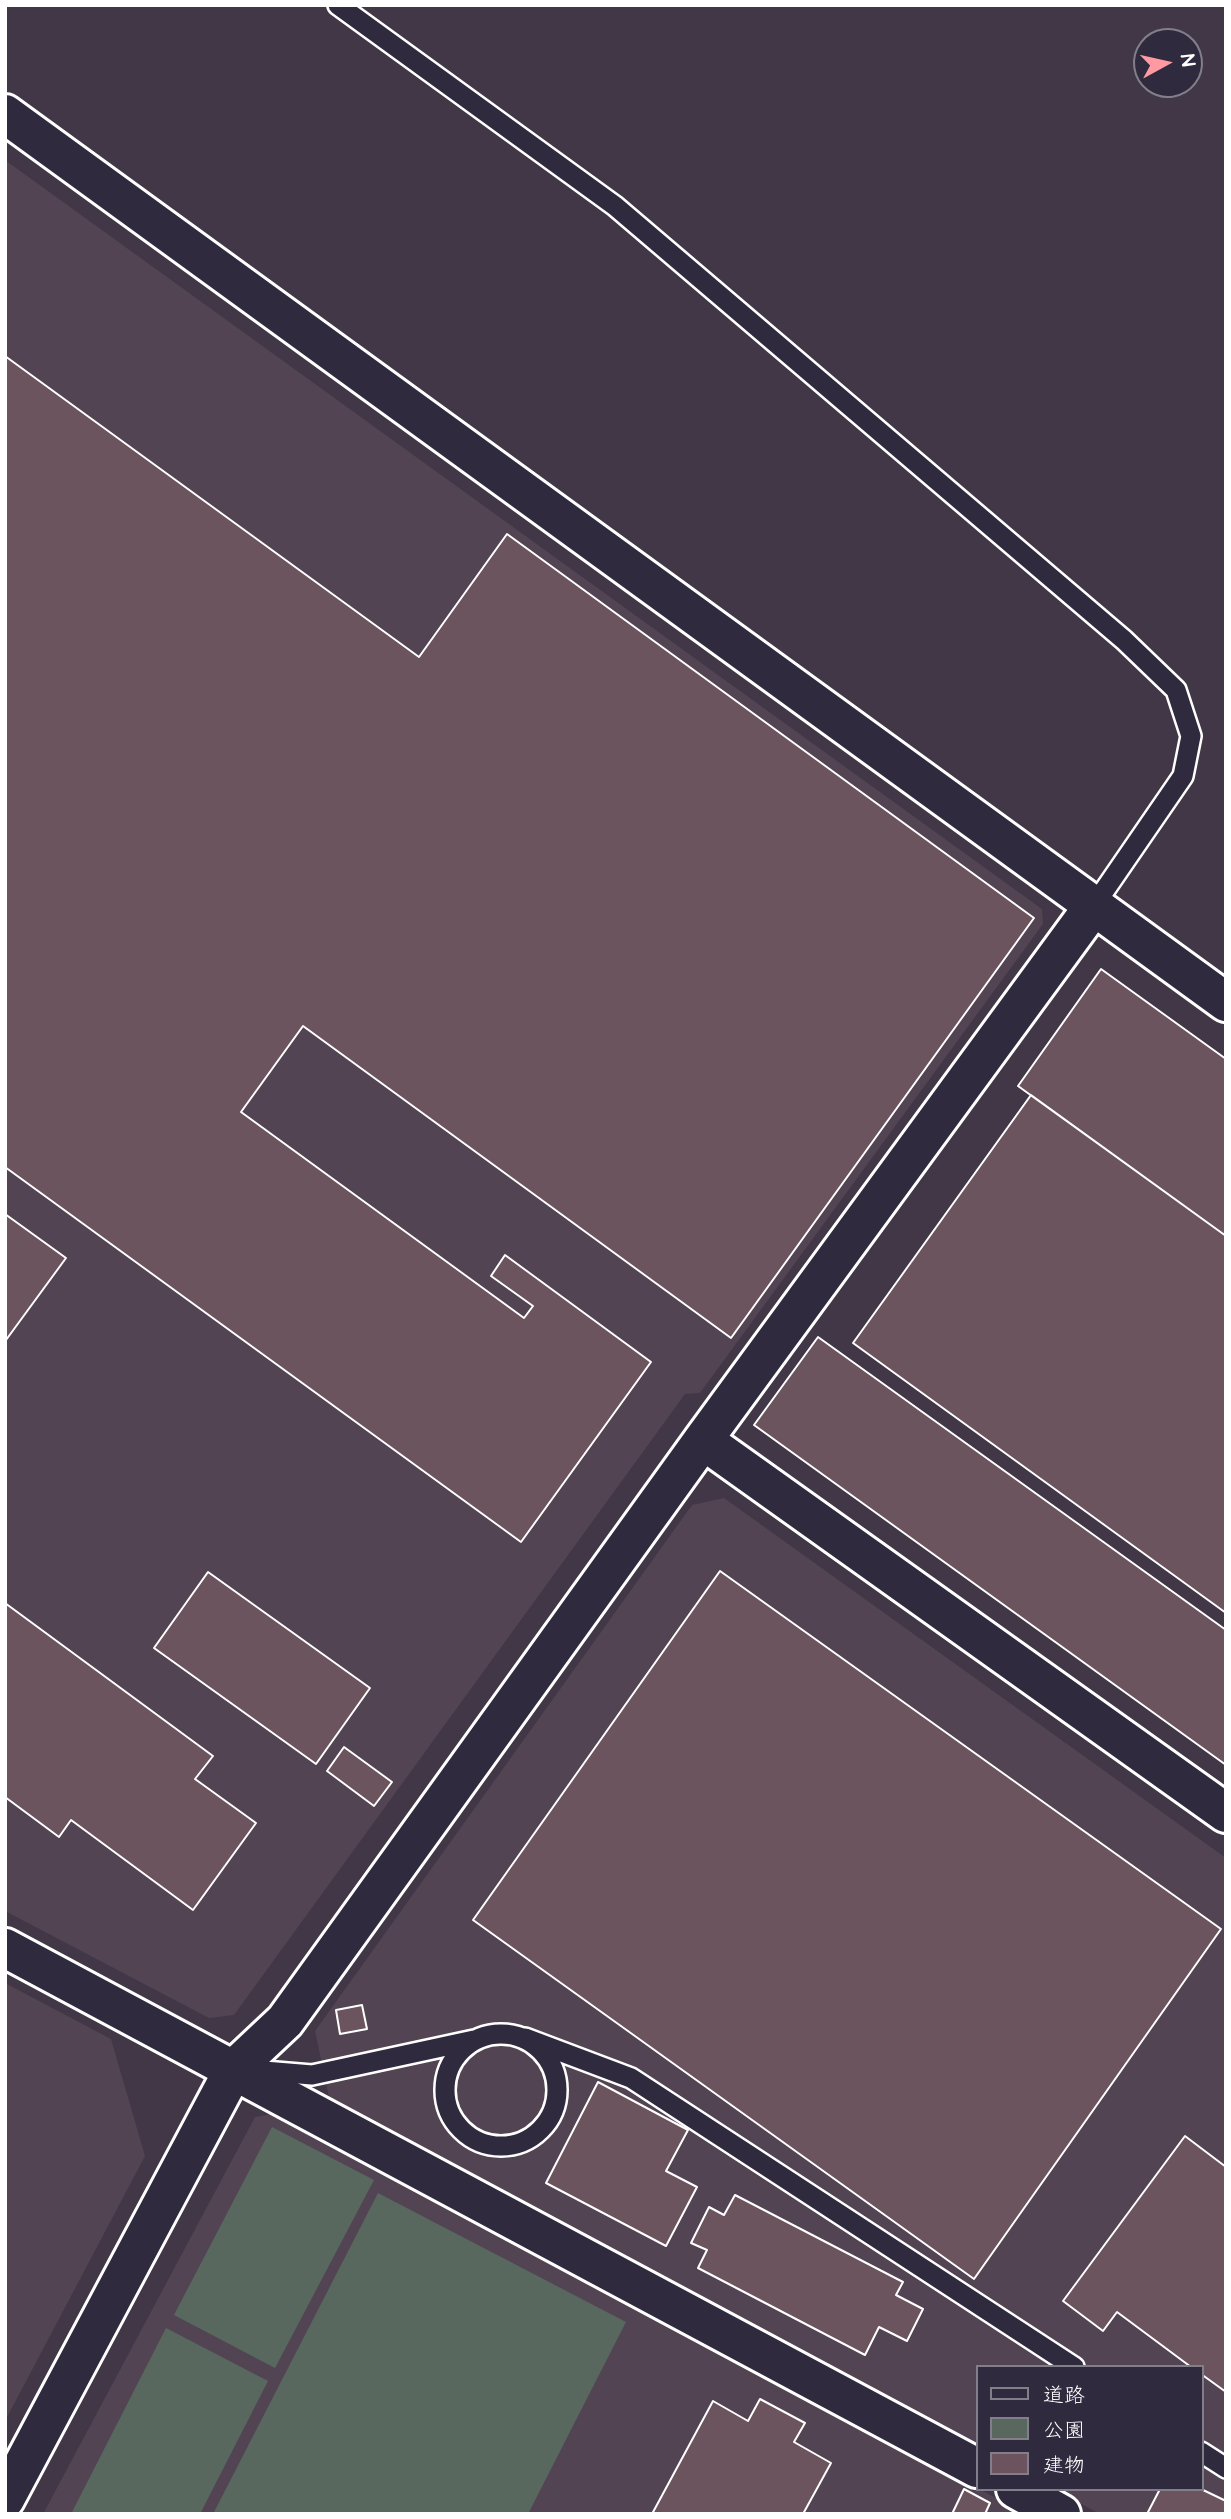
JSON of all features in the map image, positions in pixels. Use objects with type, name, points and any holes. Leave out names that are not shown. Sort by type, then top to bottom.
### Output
[{"type":"street","points":[[5,114],[1226,1002]]},
{"type":"street","points":[[5,2499],[233,2068],[285,2021],[703,1440],[1093,907]]},
{"type":"street","points":[[703,1440],[1226,1812]]},
{"type":"street","points":[[5,1948],[976,2467]]},
{"type":"street","points":[[1020,2491],[1061,2514]]},
{"type":"lane","points":[[338,5],[615,206],[1124,640],[1175,690],[1191,736],[1183,776],[1093,907]]},
{"type":"lane","points":[[233,2068],[312,2075],[492,2034],[525,2038],[631,2078],[1071,2365]]},
{"type":"lane","points":[[476,2039],[460,2050],[450,2066],[445,2085],[447,2104],[454,2121],[467,2134],[484,2144],[503,2147],[521,2143],[537,2133],[550,2119],[557,2102],[558,2083],[552,2064],[541,2049],[525,2038]]},
{"type":"lane","points":[[1203,2453],[1226,2468]]},
{"type":"shaded area","points":[[5,160],[1042,909],[1043,924],[700,1393],[685,1394],[234,2015],[209,2018],[5,1911]]},
{"type":"shaded area","points":[[724,1498],[1226,1858],[1226,2514],[1100,2514],[1058,2491],[1203,2491],[1203,2365],[976,2365],[976,2447],[330,2102],[315,2031],[692,1505]]},
{"type":"shaded area","points":[[5,1983],[111,2039],[145,2156],[5,2421]]},
{"type":"shaded area","points":[[272,2114],[725,2349],[976,2487],[976,2491],[983,2491],[1025,2514],[43,2514],[255,2117]]},
{"type":"green space","points":[[272,2127],[374,2180],[275,2368],[174,2315]]},
{"type":"green space","points":[[378,2193],[626,2322],[528,2514],[213,2514]]},
{"type":"green space","points":[[166,2328],[268,2381],[200,2514],[71,2514]]},
{"type":"building","points":[[5,356],[419,657],[507,534],[1034,918],[731,1338],[303,1026],[241,1112],[524,1318],[533,1306],[491,1276],[505,1255],[651,1362],[521,1542],[5,1167]]},
{"type":"building","points":[[1101,969],[1226,1059],[1226,1236],[1018,1086]]},
{"type":"building","points":[[1031,1095],[1226,1236],[1226,1613],[853,1343]]},
{"type":"building","points":[[5,1214],[66,1258],[6,1340],[5,1340]]},
{"type":"building","points":[[818,1337],[1226,1630],[1226,1765],[754,1425]]},
{"type":"building","points":[[720,1571],[1221,1929],[974,2279],[473,1920]]},
{"type":"building","points":[[208,1572],[370,1688],[316,1764],[154,1648]]},
{"type":"building","points":[[5,1603],[213,1756],[195,1779],[256,1823],[193,1910],[71,1820],[59,1837],[5,1797]]},
{"type":"building","points":[[344,1747],[392,1782],[374,1806],[327,1771]]},
{"type":"building","points":[[362,2005],[367,2029],[340,2034],[336,2010]]},
{"type":"building","points":[[598,2082],[688,2130],[666,2171],[697,2187],[666,2246],[546,2183]]},
{"type":"building","points":[[1185,2136],[1226,2167],[1226,2392],[1203,2375],[1203,2365],[1188,2365],[1117,2312],[1103,2331],[1063,2301]]},
{"type":"building","points":[[735,2195],[903,2282],[896,2295],[923,2309],[907,2341],[879,2327],[865,2355],[698,2268],[707,2250],[691,2243],[709,2207],[724,2215]]},
{"type":"building","points":[[760,2399],[805,2423],[794,2442],[831,2463],[803,2514],[652,2514],[713,2401],[748,2421]]},
{"type":"building","points":[[964,2489],[990,2503],[985,2514],[952,2514]]},
{"type":"building","points":[[1203,2490],[1226,2501],[1226,2514],[1147,2514],[1159,2491]]}]
